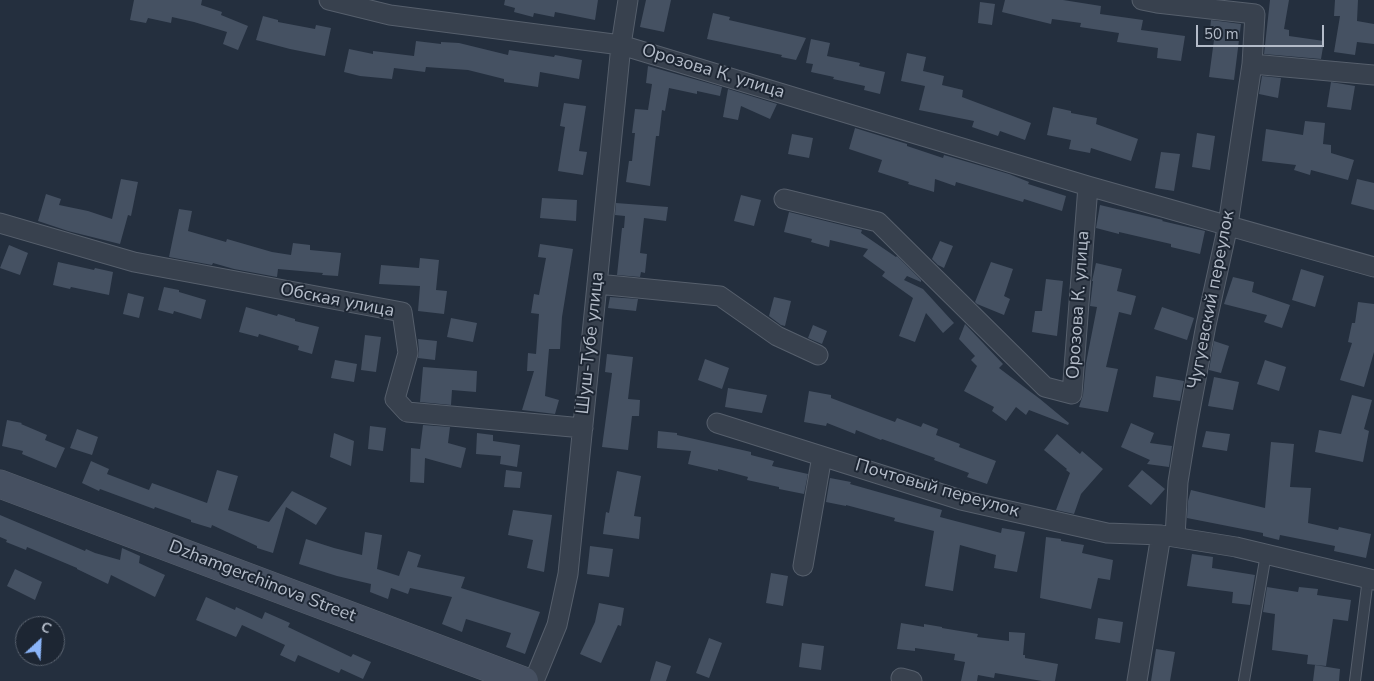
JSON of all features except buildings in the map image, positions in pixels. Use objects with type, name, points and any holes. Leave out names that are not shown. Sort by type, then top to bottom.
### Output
[{"type":"street","name":"Орозова К. улица","points":[[329,0],[390,15],[621,44],[1088,186],[1374,267]]},
{"type":"street","name":"Шуш-Тубе улица","points":[[534,681],[557,626],[568,574],[621,44],[628,0]]},
{"type":"street","name":"Чугуевский переулок","points":[[1142,0],[1255,14],[1252,64],[1228,225],[1206,325],[1168,536]]},
{"type":"street","points":[[1252,64],[1374,75]]},
{"type":"street","name":"Орозова К. улица","points":[[784,199],[878,222],[1045,387],[1072,394],[1088,186]]},
{"type":"street","name":"Обская улица","points":[[0,223],[134,262],[402,312],[408,353],[396,399],[407,412],[583,428]]},
{"type":"street","points":[[597,284],[720,296],[777,336],[818,355]]},
{"type":"street","name":"Почтовый переулок","points":[[717,423],[961,500],[1107,533],[1168,536],[1236,547],[1371,579]]},
{"type":"street","points":[[803,566],[822,456]]},
{"type":"street","name":"Dzhamgerchinova Street","points":[[0,484],[524,681]]},
{"type":"street","points":[[1137,681],[1168,536]]},
{"type":"lane","points":[[1244,681],[1266,554]]},
{"type":"lane","name":"Почтовый переулок","points":[[1355,681],[1371,579]]}]
